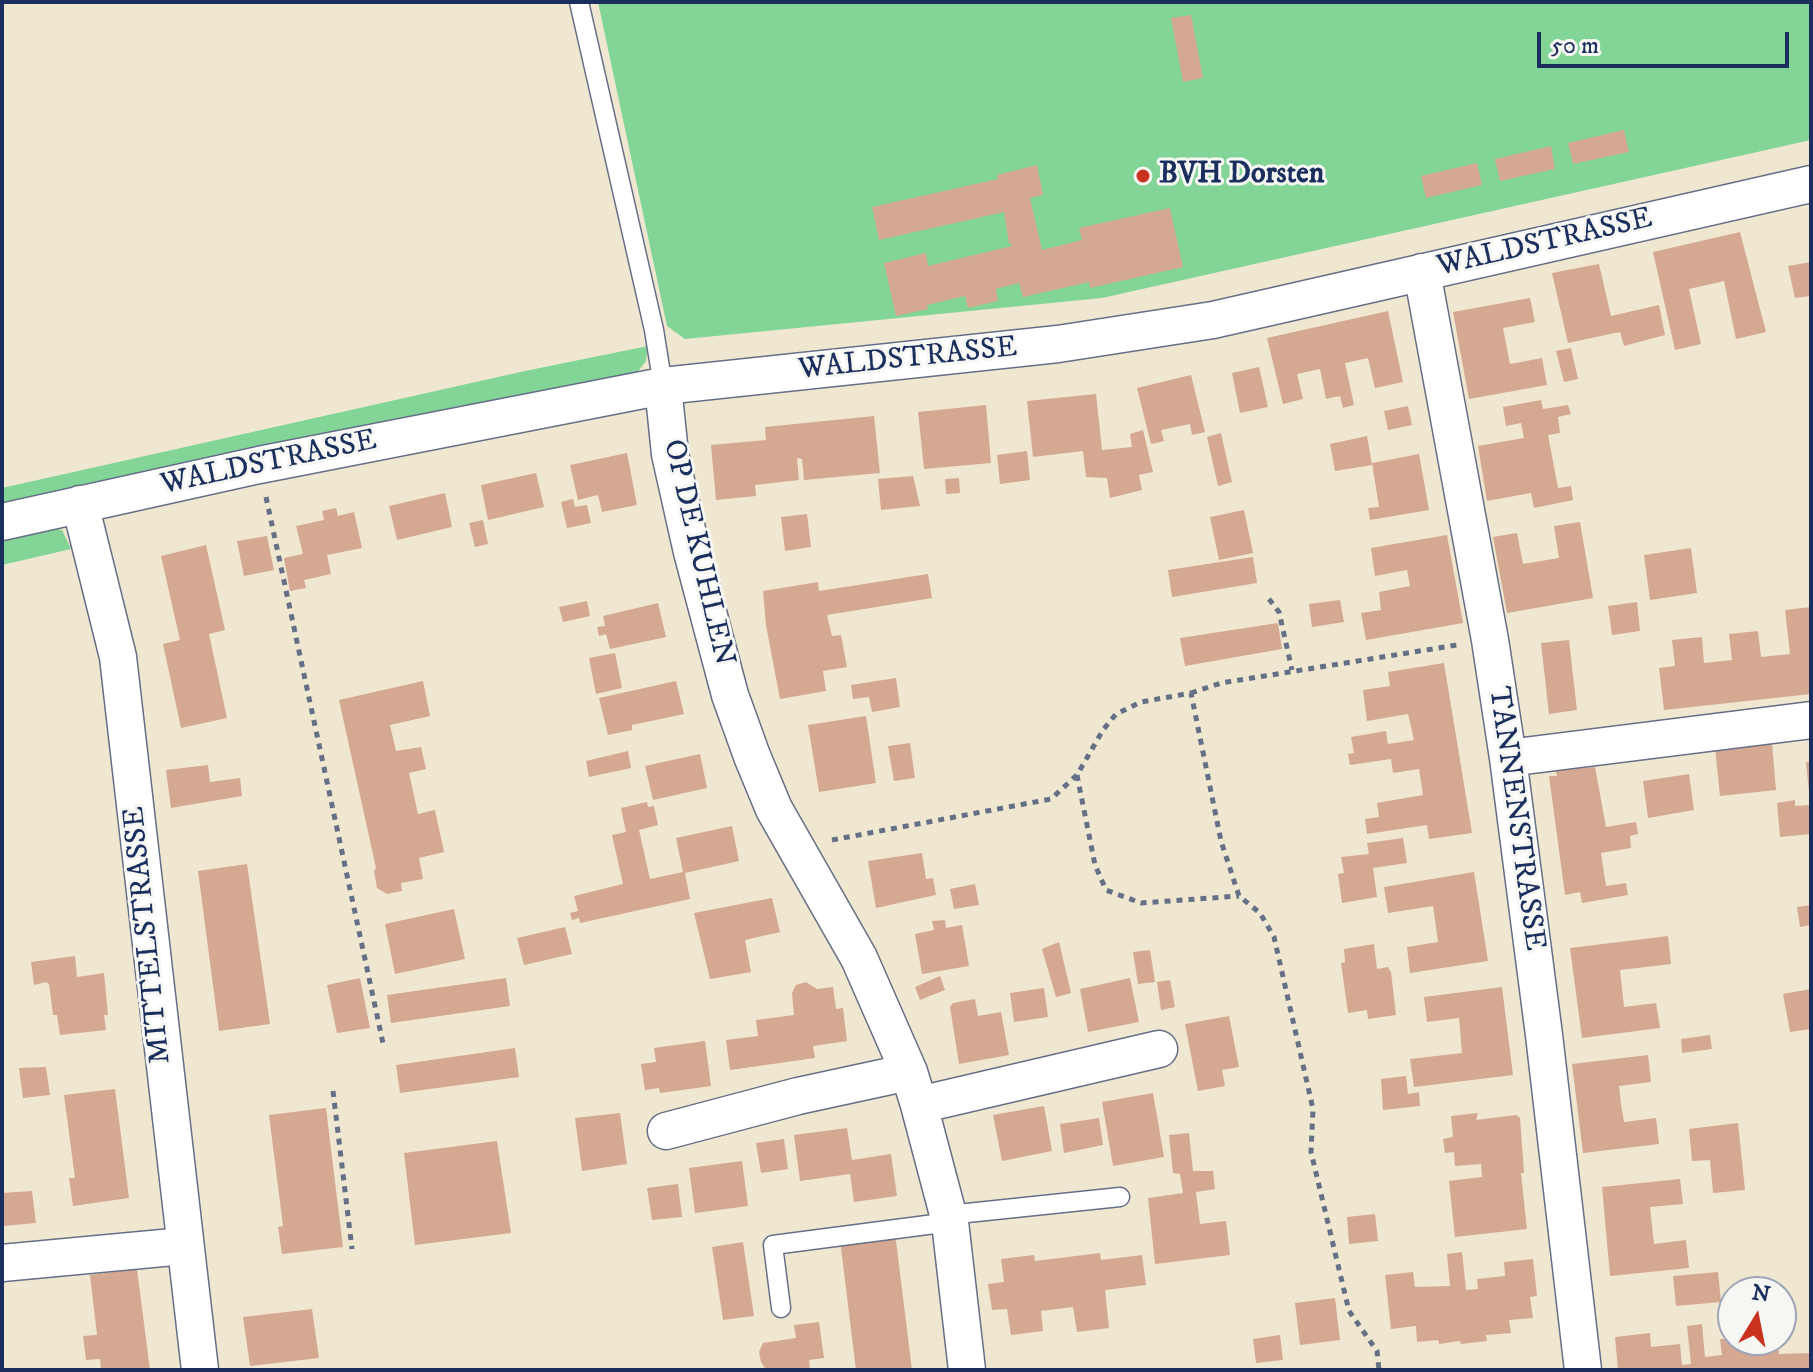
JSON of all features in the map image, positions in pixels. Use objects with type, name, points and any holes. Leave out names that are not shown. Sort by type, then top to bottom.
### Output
[{"type":"street","name":"WALDSTRASSE","points":[[2,522],[259,465],[663,386],[1058,344],[1213,320],[1811,184]]},
{"type":"street","name":"TANNENSTRASSE","points":[[1422,272],[1490,640],[1508,758],[1583,1370]]},
{"type":"street","name":"OP DE KUHLEN","points":[[663,386],[670,454],[730,695],[774,809],[859,958],[914,1089],[949,1218],[967,1370]]},
{"type":"street","name":"MITTELSTRASSE","points":[[80,504],[118,657],[200,1370]]},
{"type":"street","points":[[1508,758],[1811,720]]},
{"type":"street","points":[[666,1131],[798,1096],[914,1089],[1159,1049]]},
{"type":"street","points":[[2,1263],[184,1246]]},
{"type":"lane","name":"OP DE KUHLEN","points":[[579,2],[654,330],[663,386]]},
{"type":"lane","points":[[781,1308],[773,1245],[949,1218],[1120,1197]]},
{"type":"path","points":[[259,465],[384,1048]]},
{"type":"path","points":[[1269,599],[1279,612],[1292,670]]},
{"type":"path","points":[[795,846],[1051,799],[1077,775],[1116,714],[1141,702],[1292,670],[1490,640]]},
{"type":"path","points":[[1191,693],[1221,841],[1239,896],[1260,913],[1274,937],[1313,1109],[1311,1152],[1345,1296],[1349,1311],[1377,1351],[1379,1370]]},
{"type":"path","points":[[1077,775],[1095,865],[1106,890],[1141,903],[1239,896]]},
{"type":"path","points":[[333,1091],[352,1249]]},
{"type":"green space","name":"BVH Dorsten","points":[[598,2],[1811,2],[1811,140],[1102,298],[685,339],[667,326]]},
{"type":"green space","points":[[648,346],[646,361],[636,374],[2,513],[2,488]]},
{"type":"green space","points":[[52,528],[62,530],[71,549],[2,565],[2,537]]},
{"type":"building","points":[[1191,15],[1203,78],[1183,82],[1171,18]]},
{"type":"building","points":[[1624,130],[1629,152],[1573,164],[1568,143]]},
{"type":"building","points":[[1551,146],[1555,169],[1500,181],[1495,159]]},
{"type":"building","points":[[1477,163],[1482,185],[1426,198],[1421,176]]},
{"type":"building","points":[[1037,165],[1043,195],[1030,198],[1042,250],[1082,240],[1079,228],[1170,208],[1183,267],[1090,288],[1089,282],[1023,297],[1019,283],[996,289],[998,301],[968,308],[965,296],[896,316],[884,263],[926,253],[928,266],[1012,246],[1009,244],[1004,212],[879,240],[872,207],[998,179],[997,175]]},
{"type":"building","points":[[1740,232],[1766,332],[1736,339],[1724,281],[1689,289],[1701,344],[1675,350],[1653,252]]},
{"type":"building","points":[[1811,262],[1811,296],[1795,298],[1788,266]]},
{"type":"building","points":[[1599,264],[1611,316],[1659,305],[1665,335],[1624,346],[1620,332],[1568,343],[1552,273]]},
{"type":"building","points":[[1530,298],[1535,322],[1503,328],[1510,364],[1542,358],[1547,385],[1469,399],[1453,312]]},
{"type":"building","points":[[1388,311],[1403,382],[1375,388],[1368,358],[1345,363],[1354,405],[1343,408],[1340,396],[1326,399],[1320,369],[1297,374],[1303,399],[1283,404],[1267,338]]},
{"type":"building","points":[[1571,348],[1578,379],[1564,382],[1556,351]]},
{"type":"building","points":[[1259,367],[1268,407],[1240,413],[1232,373]]},
{"type":"building","points":[[1191,375],[1205,432],[1192,435],[1190,424],[1161,430],[1164,441],[1151,444],[1137,388]]},
{"type":"building","points":[[1096,394],[1102,450],[1132,447],[1130,434],[1143,430],[1153,472],[1139,475],[1142,490],[1110,498],[1107,478],[1086,477],[1083,451],[1033,457],[1027,401]]},
{"type":"building","points":[[1541,400],[1543,409],[1568,405],[1571,414],[1558,417],[1560,433],[1548,435],[1558,488],[1571,486],[1573,500],[1534,508],[1531,493],[1487,501],[1478,446],[1524,438],[1521,423],[1506,426],[1503,407]]},
{"type":"building","points":[[986,405],[991,463],[924,469],[918,412]]},
{"type":"building","points":[[1408,406],[1412,425],[1388,430],[1384,411]]},
{"type":"building","points":[[874,416],[880,473],[804,480],[802,459],[797,458],[799,480],[755,485],[756,496],[716,500],[711,445],[766,440],[765,427]]},
{"type":"building","points":[[1221,433],[1232,482],[1218,486],[1207,437]]},
{"type":"building","points":[[1367,436],[1372,465],[1335,471],[1330,444]]},
{"type":"building","points":[[1027,451],[1030,480],[1000,484],[997,455]]},
{"type":"building","points":[[627,453],[637,505],[602,512],[598,495],[578,500],[570,465]]},
{"type":"building","points":[[1419,454],[1429,510],[1370,520],[1368,508],[1379,507],[1372,463]]},
{"type":"building","points":[[536,473],[544,507],[488,520],[481,485]]},
{"type":"building","points":[[913,476],[920,506],[881,510],[878,479]]},
{"type":"building","points":[[959,478],[960,493],[946,494],[945,479]]},
{"type":"building","points":[[445,493],[452,527],[397,540],[389,506]]},
{"type":"building","points":[[573,499],[575,507],[587,505],[591,523],[567,528],[561,502]]},
{"type":"building","points":[[336,508],[338,516],[354,512],[362,548],[327,555],[331,574],[304,580],[306,588],[290,591],[284,558],[303,554],[296,526],[324,520],[322,511]]},
{"type":"building","points":[[1244,510],[1253,553],[1219,560],[1210,517]]},
{"type":"building","points":[[807,514],[811,547],[785,551],[781,517]]},
{"type":"building","points":[[483,520],[488,544],[475,547],[469,523]]},
{"type":"building","points":[[1580,522],[1593,598],[1507,613],[1493,537],[1517,533],[1523,564],[1559,558],[1554,526]]},
{"type":"building","points":[[1447,535],[1463,623],[1366,640],[1361,613],[1381,610],[1379,592],[1410,586],[1407,570],[1375,576],[1371,548]]},
{"type":"building","points":[[267,536],[274,570],[244,576],[237,541]]},
{"type":"building","points":[[206,545],[225,630],[209,634],[227,718],[181,728],[163,644],[180,640],[161,556]]},
{"type":"building","points":[[1691,548],[1697,593],[1650,600],[1644,555]]},
{"type":"building","points":[[1253,557],[1257,583],[1172,597],[1168,570]]},
{"type":"building","points":[[928,574],[932,598],[827,615],[832,636],[841,635],[847,667],[823,671],[826,691],[780,699],[763,591],[818,582],[819,591]]},
{"type":"building","points":[[1340,600],[1344,622],[1312,627],[1309,604]]},
{"type":"building","points":[[587,601],[590,616],[563,622],[559,607]]},
{"type":"building","points":[[1637,602],[1640,631],[1612,635],[1608,606]]},
{"type":"building","points":[[658,603],[666,637],[610,649],[606,634],[599,636],[597,627],[605,626],[603,616]]},
{"type":"building","points":[[1811,607],[1811,694],[1664,710],[1659,668],[1675,666],[1672,640],[1702,637],[1704,663],[1732,660],[1729,634],[1758,631],[1761,657],[1790,654],[1785,610]]},
{"type":"building","points":[[1278,623],[1282,649],[1185,666],[1180,638]]},
{"type":"building","points":[[1569,640],[1577,710],[1549,714],[1541,643]]},
{"type":"building","points":[[615,653],[622,688],[596,694],[589,658]]},
{"type":"building","points":[[1444,663],[1472,833],[1429,839],[1427,825],[1367,834],[1365,819],[1379,817],[1377,803],[1423,795],[1419,769],[1393,773],[1391,759],[1350,765],[1348,754],[1354,753],[1351,737],[1386,731],[1388,744],[1414,740],[1408,714],[1367,721],[1363,690],[1390,686],[1388,672]]},
{"type":"building","points":[[896,678],[900,707],[872,712],[869,697],[853,699],[851,685]]},
{"type":"building","points":[[423,681],[430,716],[390,725],[396,751],[421,747],[426,769],[409,773],[418,814],[435,810],[444,852],[419,858],[423,879],[401,883],[402,891],[387,894],[377,888],[376,868],[339,700]]},
{"type":"building","points":[[676,681],[684,714],[632,725],[632,730],[608,735],[599,698]]},
{"type":"building","points":[[866,716],[876,783],[819,792],[808,725]]},
{"type":"building","points":[[910,743],[915,778],[894,781],[888,746]]},
{"type":"building","points":[[1772,743],[1776,790],[1720,796],[1715,748]]},
{"type":"building","points":[[628,751],[631,768],[589,777],[586,761]]},
{"type":"building","points":[[700,754],[707,788],[653,800],[645,766]]},
{"type":"building","points":[[1806,762],[1811,762],[1809,792]]},
{"type":"building","points":[[208,765],[210,782],[240,778],[242,796],[171,808],[166,770]]},
{"type":"building","points":[[1595,767],[1606,827],[1636,822],[1638,834],[1630,836],[1631,848],[1601,853],[1606,886],[1626,883],[1628,895],[1582,903],[1580,892],[1565,895],[1549,776],[1557,776],[1556,771]]},
{"type":"building","points":[[1689,774],[1694,810],[1648,818],[1643,781]]},
{"type":"building","points":[[1795,800],[1795,806],[1810,805],[1811,834],[1780,837],[1777,803]]},
{"type":"building","points":[[647,802],[648,807],[654,806],[658,825],[639,830],[650,879],[683,872],[676,838],[732,826],[739,861],[685,873],[690,899],[580,923],[579,918],[572,920],[570,913],[578,911],[574,896],[623,884],[612,835],[626,832],[621,808]]},
{"type":"building","points":[[1403,838],[1407,863],[1373,868],[1377,897],[1342,903],[1338,874],[1344,873],[1341,857],[1369,854],[1367,843]]},
{"type":"building","points":[[922,853],[926,879],[933,878],[936,895],[876,908],[868,861]]},
{"type":"building","points":[[247,864],[270,1024],[219,1031],[198,871]]},
{"type":"building","points":[[1474,872],[1488,961],[1410,973],[1407,947],[1438,942],[1433,906],[1388,913],[1384,887]]},
{"type":"building","points":[[975,884],[979,905],[954,909],[950,889]]},
{"type":"building","points":[[772,898],[780,932],[745,940],[751,972],[710,979],[694,913]]},
{"type":"building","points":[[1811,905],[1811,925],[1800,927],[1797,907]]},
{"type":"building","points":[[454,909],[465,959],[395,974],[385,924]]},
{"type":"building","points":[[945,920],[946,928],[962,925],[969,966],[922,974],[915,934],[934,930],[932,921]]},
{"type":"building","points":[[565,927],[572,954],[524,965],[517,938]]},
{"type":"building","points":[[1668,936],[1671,964],[1620,970],[1624,1007],[1656,1003],[1660,1028],[1582,1038],[1570,948]]},
{"type":"building","points":[[1059,942],[1071,993],[1056,997],[1042,949]]},
{"type":"building","points":[[1374,944],[1377,969],[1388,967],[1391,972],[1396,1015],[1368,1019],[1367,1010],[1348,1013],[1341,963],[1345,962],[1344,949]]},
{"type":"building","points":[[1150,950],[1155,982],[1138,984],[1133,952]]},
{"type":"building","points":[[75,956],[77,977],[104,973],[108,1015],[104,1015],[106,1030],[60,1035],[57,1015],[53,1015],[49,984],[34,985],[31,962]]},
{"type":"building","points":[[940,976],[945,990],[920,1000],[915,987]]},
{"type":"building","points":[[360,978],[370,1028],[337,1033],[327,985]]},
{"type":"building","points":[[506,978],[510,1006],[391,1023],[387,995]]},
{"type":"building","points":[[1130,978],[1139,1022],[1088,1032],[1080,989]]},
{"type":"building","points":[[1170,980],[1175,1007],[1161,1010],[1157,982]]},
{"type":"building","points":[[806,982],[817,989],[833,987],[836,1009],[843,1008],[847,1041],[813,1046],[815,1058],[730,1070],[726,1040],[758,1036],[756,1020],[794,1015],[792,993],[796,985]]},
{"type":"building","points":[[1502,987],[1513,1075],[1414,1087],[1410,1059],[1462,1053],[1459,1018],[1427,1022],[1424,997]]},
{"type":"building","points":[[1044,988],[1048,1017],[1014,1022],[1010,993]]},
{"type":"building","points":[[1811,989],[1811,1029],[1790,1032],[1783,994]]},
{"type":"building","points":[[975,999],[978,1016],[1001,1012],[1009,1055],[959,1064],[950,1007],[953,1003]]},
{"type":"building","points":[[1229,1016],[1239,1067],[1222,1070],[1225,1086],[1198,1091],[1185,1024]]},
{"type":"building","points":[[1710,1035],[1712,1049],[1682,1053],[1681,1039]]},
{"type":"building","points":[[705,1041],[711,1086],[660,1093],[659,1088],[645,1090],[641,1064],[656,1062],[654,1048]]},
{"type":"building","points":[[515,1048],[519,1077],[400,1093],[396,1065]]},
{"type":"building","points":[[1648,1055],[1651,1082],[1619,1086],[1621,1104],[1624,1122],[1656,1118],[1659,1144],[1583,1153],[1572,1064]]},
{"type":"building","points":[[46,1067],[50,1095],[23,1098],[19,1068]]},
{"type":"building","points":[[1406,1076],[1408,1094],[1419,1092],[1420,1106],[1383,1110],[1381,1079]]},
{"type":"building","points":[[115,1089],[129,1198],[73,1206],[69,1178],[75,1178],[64,1095]]},
{"type":"building","points":[[1153,1093],[1164,1157],[1113,1166],[1102,1102]]},
{"type":"building","points":[[1044,1106],[1052,1151],[1002,1161],[993,1115]]},
{"type":"building","points":[[326,1108],[343,1247],[282,1254],[278,1227],[283,1226],[269,1115]]},
{"type":"building","points":[[620,1113],[627,1164],[582,1171],[575,1118]]},
{"type":"building","points":[[1478,1113],[1476,1120],[1516,1115],[1520,1118],[1524,1173],[1521,1173],[1527,1229],[1455,1237],[1449,1181],[1482,1177],[1481,1164],[1455,1166],[1454,1152],[1445,1153],[1443,1139],[1453,1137],[1451,1116]]},
{"type":"building","points":[[1099,1118],[1103,1145],[1064,1153],[1060,1124]]},
{"type":"building","points":[[1738,1123],[1745,1190],[1713,1193],[1710,1160],[1692,1161],[1689,1129]]},
{"type":"building","points":[[847,1128],[852,1160],[891,1154],[897,1196],[854,1202],[850,1174],[800,1181],[794,1135]]},
{"type":"building","points":[[1189,1133],[1193,1171],[1213,1171],[1215,1189],[1196,1192],[1200,1224],[1226,1221],[1230,1255],[1155,1264],[1148,1198],[1183,1193],[1180,1174],[1173,1173],[1169,1135]]},
{"type":"building","points":[[784,1139],[788,1169],[761,1173],[756,1143]]},
{"type":"building","points":[[497,1141],[511,1233],[415,1245],[404,1153]]},
{"type":"building","points":[[742,1161],[748,1206],[695,1213],[689,1168]]},
{"type":"building","points":[[1680,1179],[1683,1204],[1650,1207],[1654,1244],[1686,1240],[1689,1268],[1610,1276],[1602,1187]]},
{"type":"building","points":[[678,1184],[682,1217],[652,1220],[647,1188]]},
{"type":"building","points":[[32,1191],[36,1223],[2,1226],[2,1193]]},
{"type":"building","points":[[1375,1214],[1378,1241],[1349,1244],[1347,1217]]},
{"type":"building","points":[[895,1233],[912,1370],[856,1370],[840,1240]]},
{"type":"building","points":[[743,1242],[754,1316],[723,1320],[712,1247]]},
{"type":"building","points":[[1462,1252],[1466,1290],[1478,1289],[1477,1279],[1505,1276],[1504,1262],[1533,1259],[1537,1296],[1530,1297],[1533,1318],[1509,1320],[1511,1333],[1486,1335],[1487,1341],[1461,1344],[1460,1341],[1439,1344],[1438,1340],[1417,1342],[1416,1326],[1391,1329],[1385,1275],[1413,1272],[1415,1287],[1450,1286],[1447,1254]]},
{"type":"building","points":[[1100,1253],[1101,1260],[1142,1255],[1146,1285],[1105,1290],[1109,1328],[1077,1332],[1073,1307],[1041,1311],[1043,1331],[1011,1335],[1007,1309],[992,1310],[988,1284],[1004,1282],[1001,1259],[1034,1255],[1035,1261]]},
{"type":"building","points":[[137,1269],[150,1370],[101,1370],[100,1359],[86,1360],[83,1336],[97,1335],[90,1275]]},
{"type":"building","points":[[1718,1272],[1717,1302],[1676,1306],[1673,1276]]},
{"type":"building","points":[[1335,1298],[1340,1340],[1300,1345],[1295,1303]]},
{"type":"building","points":[[312,1309],[319,1358],[250,1366],[243,1317]]},
{"type":"building","points":[[819,1322],[824,1358],[809,1360],[810,1370],[766,1370],[759,1352],[763,1343],[796,1338],[794,1325]]},
{"type":"building","points":[[1702,1324],[1705,1357],[1797,1356],[1797,1353],[1811,1353],[1811,1370],[1618,1370],[1615,1337],[1650,1333],[1651,1347],[1680,1344],[1682,1365],[1691,1364],[1687,1326]]},
{"type":"building","points":[[1280,1335],[1283,1360],[1256,1363],[1253,1339]]},
{"type":"place","name":"BVH Dorsten","points":[[1143,176]]}]
